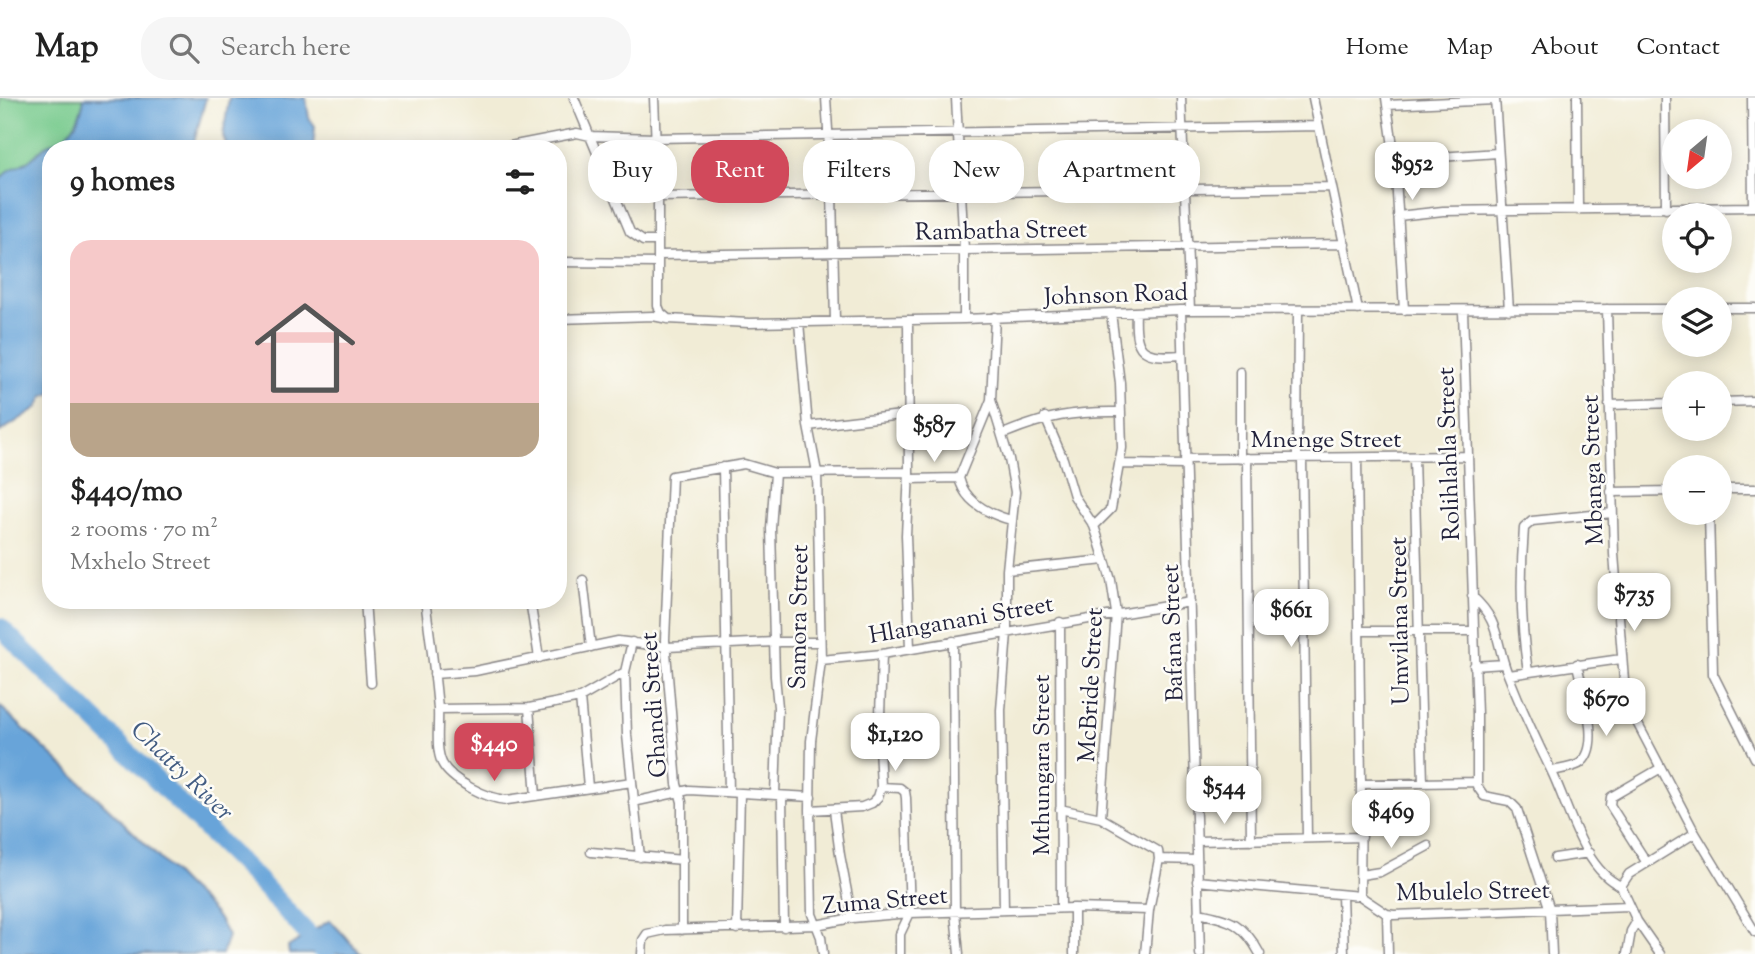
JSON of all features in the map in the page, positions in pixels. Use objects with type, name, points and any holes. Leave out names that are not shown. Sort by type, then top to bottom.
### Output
[{"type":"street","points":[[575,98],[585,128],[630,232],[643,241],[657,241]]},
{"type":"street","points":[[654,98],[656,138]]},
{"type":"street","points":[[826,98],[828,140]]},
{"type":"street","points":[[956,98],[957,140]]},
{"type":"street","name":"Bafana Street","points":[[1181,98],[1183,140]]},
{"type":"street","points":[[1313,98],[1358,310]]},
{"type":"street","points":[[1577,98],[1578,210]]},
{"type":"street","points":[[1665,98],[1666,203]]},
{"type":"street","points":[[1732,208],[1754,207],[1752,98]]},
{"type":"street","points":[[1404,310],[1395,160],[1387,101],[1495,99],[1509,310]]},
{"type":"street","points":[[541,140],[577,133],[590,136],[656,138],[828,137],[1319,126]]},
{"type":"street","points":[[1395,160],[1498,153]]},
{"type":"street","points":[[1200,189],[1332,187]]},
{"type":"street","points":[[677,197],[803,194]]},
{"type":"street","points":[[658,203],[658,306],[668,319]]},
{"type":"street","points":[[832,203],[835,321]]},
{"type":"street","points":[[961,203],[964,319]]},
{"type":"street","name":"Bafana Street","points":[[1186,203],[1182,355],[1200,954]]},
{"type":"street","points":[[1398,216],[1443,211],[1662,209]]},
{"type":"street","name":"Rambatha Street","points":[[567,262],[834,252],[1345,244]]},
{"type":"street","points":[[1732,308],[1755,308]]},
{"type":"street","name":"Mbanga Street","points":[[1607,309],[1612,513],[1621,659],[1627,701],[1695,833],[1755,932]]},
{"type":"street","name":"Johnson Road","points":[[567,319],[653,316],[741,323],[964,319],[1185,310],[1662,309]]},
{"type":"street","points":[[1298,310],[1307,838]]},
{"type":"street","name":"Rolihlahla Street","points":[[1463,311],[1477,714],[1476,782]]},
{"type":"street","points":[[1136,312],[1135,339],[1145,352],[1158,356],[1182,355]]},
{"type":"street","points":[[1094,526],[1111,509],[1122,433],[1111,313]]},
{"type":"street","points":[[995,317],[992,400],[1003,433],[1015,486],[1007,570],[1007,633],[1001,710],[1004,910]]},
{"type":"street","points":[[908,320],[910,414],[906,535],[910,649]]},
{"type":"street","name":"Samora Street","points":[[799,322],[808,426],[817,471],[821,660],[811,741],[810,810],[812,914],[821,937],[823,954]]},
{"type":"street","points":[[1240,372],[1251,840]]},
{"type":"street","points":[[992,400],[959,478],[983,510],[1011,520]]},
{"type":"street","points":[[1732,402],[1755,401]]},
{"type":"street","points":[[1609,405],[1662,403]]},
{"type":"street","points":[[1003,433],[1045,418],[1085,411],[1121,412]]},
{"type":"street","points":[[808,426],[910,414]]},
{"type":"street","name":"McBride Street","points":[[1045,418],[1063,459],[1077,503],[1094,526],[1105,560],[1116,613],[1101,818]]},
{"type":"street","name":"Mnenge Street","points":[[1119,464],[1244,458],[1467,456]]},
{"type":"street","name":"Umvilana Street","points":[[1414,457],[1423,783]]},
{"type":"street","points":[[1357,458],[1362,784],[1360,896]]},
{"type":"street","points":[[729,792],[723,467],[748,464],[775,473],[817,471],[959,478]]},
{"type":"street","name":"Ghandi Street","points":[[682,930],[682,802],[665,635],[672,476],[723,467]]},
{"type":"street","points":[[775,473],[771,529],[784,927]]},
{"type":"street","points":[[1732,489],[1755,489]]},
{"type":"street","points":[[1611,492],[1662,491]]},
{"type":"street","points":[[1528,672],[1523,639],[1520,577],[1524,527],[1531,521],[1612,513]]},
{"type":"street","points":[[1709,525],[1713,674],[1755,758]]},
{"type":"street","points":[[1007,570],[1105,560]]},
{"type":"street","points":[[583,580],[591,647]]},
{"type":"street","points":[[1472,596],[1489,613],[1508,675],[1589,853],[1606,878],[1621,886],[1637,921],[1660,954]]},
{"type":"street","name":"Hlanganani Street","points":[[821,660],[882,654],[1190,601]]},
{"type":"street","points":[[366,609],[371,683]]},
{"type":"street","points":[[426,609],[438,709],[439,753],[449,772],[478,792],[507,800],[632,782]]},
{"type":"street","points":[[531,609],[539,659]]},
{"type":"street","name":"Mthungara Street","points":[[1060,622],[1061,908]]},
{"type":"street","points":[[1360,631],[1473,631]]},
{"type":"street","points":[[434,674],[475,671],[618,641],[667,647],[820,642]]},
{"type":"street","points":[[953,641],[955,912],[959,954]]},
{"type":"street","points":[[632,642],[625,672],[627,735],[640,857]]},
{"type":"street","points":[[810,810],[867,806],[876,800],[881,787],[879,739],[882,654]]},
{"type":"street","points":[[1508,675],[1621,659]]},
{"type":"street","points":[[1474,666],[1504,664]]},
{"type":"street","points":[[1552,771],[1579,764],[1591,748],[1591,731],[1577,664]]},
{"type":"street","points":[[438,709],[529,708],[580,698],[625,672]]},
{"type":"street","points":[[580,698],[588,787]]},
{"type":"street","points":[[529,708],[536,796]]},
{"type":"street","points":[[1647,863],[1610,805],[1611,797],[1661,768]]},
{"type":"street","points":[[1362,784],[1476,782],[1477,789],[1484,796],[1510,801],[1517,809],[1550,910],[1552,954]]},
{"type":"street","points":[[881,787],[900,788],[905,792],[910,913],[901,934],[900,954]]},
{"type":"street","points":[[633,802],[680,792],[810,797]]},
{"type":"street","points":[[737,929],[740,793]]},
{"type":"street","points":[[1060,809],[1101,818],[1156,849],[1159,859],[1149,910],[1145,954]]},
{"type":"street","points":[[834,810],[852,918]]},
{"type":"street","points":[[1621,886],[1629,874],[1695,833]]},
{"type":"street","points":[[1197,841],[1362,837]]},
{"type":"street","points":[[1361,875],[1380,872],[1428,846]]},
{"type":"street","points":[[591,852],[683,860]]},
{"type":"street","points":[[1555,858],[1589,853]]},
{"type":"street","points":[[1159,859],[1197,860]]},
{"type":"street","name":"Mbulelo Street","points":[[1197,881],[1360,896],[1387,914],[1400,915],[1629,906]]},
{"type":"street","points":[[1342,895],[1344,954]]},
{"type":"street","name":"Zuma Street","points":[[642,954],[643,940],[647,934],[682,930],[816,925],[852,918],[910,913],[1061,908],[1149,910]]},
{"type":"street","points":[[1074,908],[1074,954]]},
{"type":"street","points":[[1198,913],[1222,917],[1236,923],[1260,954]]},
{"type":"street","points":[[1387,914],[1388,954]]},
{"type":"street","points":[[1627,954],[1631,931],[1637,921]]},
{"type":"green space","points":[[0,98],[84,98],[77,120],[68,134],[59,140],[42,140],[42,150],[0,180]]},
{"type":"water","points":[[84,98],[206,98],[194,140],[59,140],[73,127]]},
{"type":"water","points":[[229,98],[306,98],[309,118],[315,126],[314,140],[225,140]]},
{"type":"water","points":[[42,149],[42,400],[38,407],[0,432],[0,180],[9,171]]},
{"type":"water","points":[[0,706],[210,909],[228,936],[222,954],[0,954]]},
{"type":"water","points":[[330,920],[361,954],[289,954],[288,947]]},
{"type":"waterway","name":"Chatty River","points":[[0,627],[257,879],[326,954]]}]
